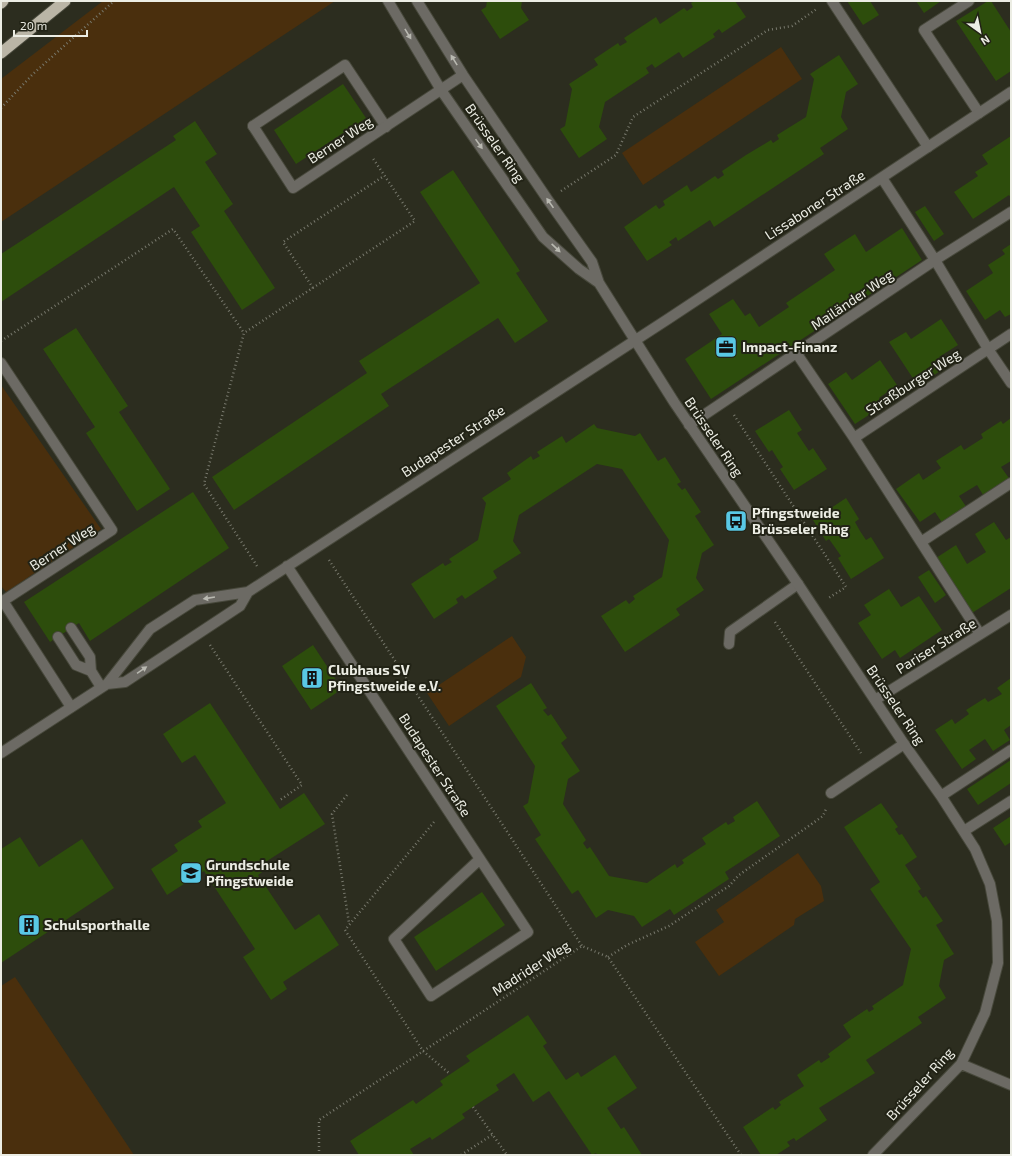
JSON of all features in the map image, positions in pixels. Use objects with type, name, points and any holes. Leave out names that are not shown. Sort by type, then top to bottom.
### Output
[{"type":"highway","points":[[1,53],[65,1]]},
{"type":"street","name":"Brüsseler Ring","points":[[388,1],[441,90],[543,237],[579,269],[599,283]]},
{"type":"street","name":"Brüsseler Ring","points":[[417,1],[463,75],[592,262],[599,283],[689,425],[964,831],[975,849],[990,884],[997,921],[998,963],[985,1012],[961,1064],[873,1155]]},
{"type":"street","points":[[832,1],[928,147]]},
{"type":"street","points":[[969,1],[924,30],[979,113]]},
{"type":"street","name":"Berner Weg","points":[[386,126],[345,65],[253,126],[293,188],[463,75]]},
{"type":"street","name":"Lissaboner Straße","points":[[634,340],[1011,92]]},
{"type":"street","points":[[882,178],[935,260],[988,349],[1011,383]]},
{"type":"street","name":"Mailänder Weg","points":[[689,425],[935,260],[1011,212]]},
{"type":"street","name":"Straßburger Weg","points":[[854,438],[1011,334]]},
{"type":"street","name":"Budapester Straße","points":[[1,753],[104,685],[150,629],[195,600],[248,592],[634,340]]},
{"type":"street","points":[[797,354],[854,438],[980,634]]},
{"type":"street","name":"Berner Weg","points":[[1,362],[112,530],[3,601],[71,707]]},
{"type":"street","points":[[920,542],[1011,483]]},
{"type":"street","name":"Budapester Straße","points":[[287,566],[480,859],[528,932],[431,996],[394,939],[480,859]]},
{"type":"street","points":[[730,644],[730,632],[798,584]]},
{"type":"street","name":"Budapester Straße","points":[[104,685],[125,682],[240,606],[248,592]]},
{"type":"street","name":"Pariser Straße","points":[[875,700],[1011,615]]},
{"type":"street","points":[[71,628],[90,657],[91,671]]},
{"type":"street","points":[[58,637],[76,665],[91,671],[104,685]]},
{"type":"street","points":[[831,793],[904,744]]},
{"type":"street","points":[[941,796],[1011,750]]},
{"type":"street","points":[[964,831],[1011,801]]},
{"type":"street","points":[[961,1064],[1011,1085]]},
{"type":"path","points":[[1,108],[33,74],[114,1]]},
{"type":"path","points":[[548,200],[616,155],[633,117],[768,30],[792,26],[822,5]]},
{"type":"path","points":[[266,580],[204,484],[244,333],[415,221],[362,143]]},
{"type":"path","points":[[313,288],[283,242],[384,176]]},
{"type":"path","points":[[1,341],[173,229],[244,333]]},
{"type":"path","points":[[725,401],[846,586],[813,607]]},
{"type":"path","points":[[319,545],[582,946]]},
{"type":"path","points":[[765,607],[870,767]]},
{"type":"path","points":[[201,631],[302,786],[280,800]]},
{"type":"path","points":[[741,1155],[608,957],[627,944],[669,926],[729,886],[739,875],[823,816],[831,793]]},
{"type":"path","points":[[348,795],[332,814],[349,924]]},
{"type":"path","name":"Madrider Weg","points":[[319,1155],[319,1120],[582,946],[608,957]]},
{"type":"path","points":[[472,1107],[507,1155]]},
{"type":"path","points":[[461,1155],[492,1135]]},
{"type":"shaded area","points":[[103,1],[335,1],[1,222],[1,79]]},
{"type":"shaded area","points":[[781,47],[802,79],[643,185],[622,153]]},
{"type":"shaded area","points":[[1,385],[101,529],[6,592],[1,586]]},
{"type":"shaded area","points":[[512,636],[526,657],[521,677],[449,726],[427,693]]},
{"type":"shaded area","points":[[798,853],[821,886],[824,901],[795,919],[794,925],[719,976],[695,942],[724,922],[716,910]]},
{"type":"shaded area","points":[[15,977],[134,1155],[1,1155],[1,986]]},
{"type":"building","points":[[487,1],[522,1],[521,8],[529,20],[500,39],[481,10],[486,7]]},
{"type":"building","points":[[695,1],[735,1],[746,17],[722,33],[719,29],[713,34],[715,37],[683,58],[679,52],[655,68],[652,64],[646,68],[649,73],[605,102],[599,127],[607,139],[579,158],[560,129],[565,126],[572,89],[569,84],[598,65],[594,59],[618,43],[620,46],[627,42],[624,38],[656,17],[660,24],[684,8],[687,11],[693,7],[691,3]]},
{"type":"building","points":[[847,1],[870,1],[879,15],[863,25]]},
{"type":"building","points":[[916,1],[941,1],[924,13]]},
{"type":"building","points":[[988,1],[991,1],[1011,32],[1011,71],[996,81],[956,21]]},
{"type":"building","points":[[839,55],[858,84],[846,92],[841,117],[848,129],[820,148],[824,154],[714,227],[710,220],[678,241],[676,237],[669,242],[672,245],[647,261],[624,227],[656,205],[659,209],[665,205],[663,201],[687,185],[691,192],[715,176],[718,179],[724,175],[722,171],[746,155],[771,140],[773,143],[779,139],[777,135],[806,117],[814,79],[810,74]]},
{"type":"building","points":[[343,84],[366,118],[296,164],[274,130]]},
{"type":"building","points":[[195,121],[217,154],[205,162],[233,204],[224,211],[275,288],[242,310],[191,232],[200,226],[174,187],[1,302],[1,254],[176,140],[173,136]]},
{"type":"building","points":[[1011,136],[1011,198],[1009,195],[973,219],[954,192],[978,176],[975,172],[988,164],[982,155]]},
{"type":"building","points":[[453,170],[520,271],[516,273],[548,321],[515,343],[498,318],[381,394],[389,406],[234,510],[212,477],[367,373],[359,361],[480,283],[420,192]]},
{"type":"building","points":[[925,206],[944,234],[934,241],[915,212]]},
{"type":"building","points":[[902,228],[922,260],[711,399],[685,359],[722,334],[709,314],[733,299],[745,316],[750,313],[759,327],[789,307],[786,303],[835,270],[824,254],[855,234],[866,252]]},
{"type":"building","points":[[1011,244],[1011,314],[1005,317],[1000,310],[985,320],[966,291],[993,273],[988,265],[1005,254],[1002,250]]},
{"type":"building","points":[[941,319],[958,345],[939,357],[946,367],[918,386],[889,342],[906,332],[911,339]]},
{"type":"building","points":[[76,328],[128,406],[119,412],[170,489],[137,511],[86,433],[95,427],[43,349]]},
{"type":"building","points":[[880,360],[897,385],[879,398],[884,405],[855,424],[828,384],[846,372],[852,380]]},
{"type":"building","points":[[789,410],[802,430],[797,433],[809,451],[813,448],[827,469],[794,490],[780,469],[783,467],[772,450],[769,452],[755,431]]},
{"type":"building","points":[[1011,418],[1011,461],[1001,467],[1011,481],[985,498],[977,485],[959,496],[967,508],[943,524],[935,512],[920,522],[896,489],[919,473],[923,480],[941,468],[936,461],[961,445],[964,450],[983,438],[981,434],[1001,421],[1003,424]]},
{"type":"building","points":[[594,424],[597,428],[635,436],[640,433],[658,461],[665,457],[681,482],[677,484],[682,490],[685,488],[701,512],[695,516],[714,545],[702,553],[696,578],[704,590],[676,609],[680,615],[625,652],[601,616],[626,600],[629,604],[635,599],[633,596],[662,577],[669,540],[622,469],[597,464],[519,515],[513,541],[521,553],[493,571],[497,578],[465,599],[462,595],[456,599],[458,603],[434,619],[411,584],[443,563],[445,566],[452,562],[449,559],[478,540],[486,503],[482,498],[511,479],[507,473],[531,456],[533,460],[540,456],[537,452],[562,436],[566,443]]},
{"type":"building","points":[[193,492],[229,548],[90,641],[79,623],[50,642],[24,602]]},
{"type":"building","points":[[846,498],[859,519],[855,522],[860,531],[866,540],[871,537],[884,558],[851,579],[838,558],[841,556],[829,539],[826,541],[813,520]]},
{"type":"building","points":[[994,522],[1006,540],[1011,537],[1011,588],[972,613],[936,558],[956,545],[967,564],[986,552],[975,534]]},
{"type":"building","points":[[929,570],[946,595],[935,603],[918,577]]},
{"type":"building","points":[[889,589],[901,607],[919,596],[942,630],[900,658],[895,650],[882,659],[858,623],[871,615],[864,605]]},
{"type":"building","name":"Clubhaus SV Pfingstweide e.V.","points":[[313,645],[342,689],[311,710],[282,666]]},
{"type":"building","points":[[1011,678],[1011,725],[1004,730],[1010,740],[993,751],[985,739],[969,750],[976,759],[962,769],[935,730],[952,719],[955,724],[969,714],[966,710],[985,698],[988,702],[1002,694],[997,688]]},
{"type":"building","points":[[531,683],[547,708],[543,710],[548,716],[551,714],[567,738],[561,743],[580,771],[568,779],[563,804],[586,840],[583,843],[587,849],[590,847],[609,876],[647,883],[675,864],[677,868],[684,863],[682,860],[706,844],[702,838],[726,822],[728,825],[735,821],[733,817],[757,801],[780,836],[725,872],[729,879],[674,915],[670,909],[642,927],[634,916],[608,910],[596,918],[578,890],[572,894],[535,839],[541,835],[523,806],[528,803],[535,766],[496,706]]},
{"type":"building","name":"Grundschule Pfingstweide","points":[[210,703],[280,809],[304,793],[325,824],[267,861],[271,866],[258,875],[295,930],[319,914],[339,945],[283,982],[287,989],[271,1000],[243,957],[255,949],[204,871],[167,895],[151,869],[178,851],[174,845],[202,827],[198,821],[226,803],[195,755],[182,763],[163,734]]},
{"type":"building","points":[[1011,760],[1011,783],[978,805],[967,789]]},
{"type":"building","points":[[881,803],[898,827],[895,829],[899,835],[902,834],[917,857],[905,865],[921,889],[918,891],[923,898],[926,896],[943,921],[936,925],[954,954],[944,960],[939,986],[946,998],[918,1017],[922,1023],[866,1060],[875,1073],[819,1108],[827,1120],[796,1141],[794,1138],[787,1142],[790,1146],[776,1155],[761,1155],[743,1127],[773,1107],[775,1110],[781,1105],[779,1102],[804,1086],[797,1075],[819,1060],[821,1063],[830,1057],[828,1054],[851,1037],[843,1025],[867,1009],[869,1012],[874,1009],[872,1006],[903,985],[911,949],[870,889],[880,882],[844,827]]},
{"type":"building","points":[[1011,816],[1011,842],[1005,846],[993,828]]},
{"type":"building","name":"Schulsporthalle","points":[[20,837],[39,867],[82,839],[114,888],[1,963],[1,849]]},
{"type":"building","points":[[482,892],[505,925],[436,971],[414,937]]},
{"type":"building","points":[[528,1015],[547,1043],[543,1046],[566,1080],[578,1072],[581,1077],[615,1055],[637,1088],[607,1108],[621,1129],[624,1127],[642,1155],[597,1155],[596,1153],[592,1155],[549,1091],[533,1102],[514,1073],[496,1085],[499,1090],[462,1114],[465,1118],[432,1140],[430,1137],[410,1149],[414,1155],[359,1155],[350,1141],[413,1100],[416,1104],[443,1085],[440,1081],[470,1061],[466,1056]]},
{"type":"place","name":"Impact-Finanz","points":[[726,347]]},
{"type":"place","name":"Pfingstweide Brüsseler Ring","points":[[736,521]]},
{"type":"place","name":"Clubhaus SV Pfingstweide e.V.","points":[[312,678]]},
{"type":"place","name":"Grundschule Pfingstweide","points":[[191,873]]},
{"type":"place","name":"Schulsporthalle","points":[[29,925]]}]
